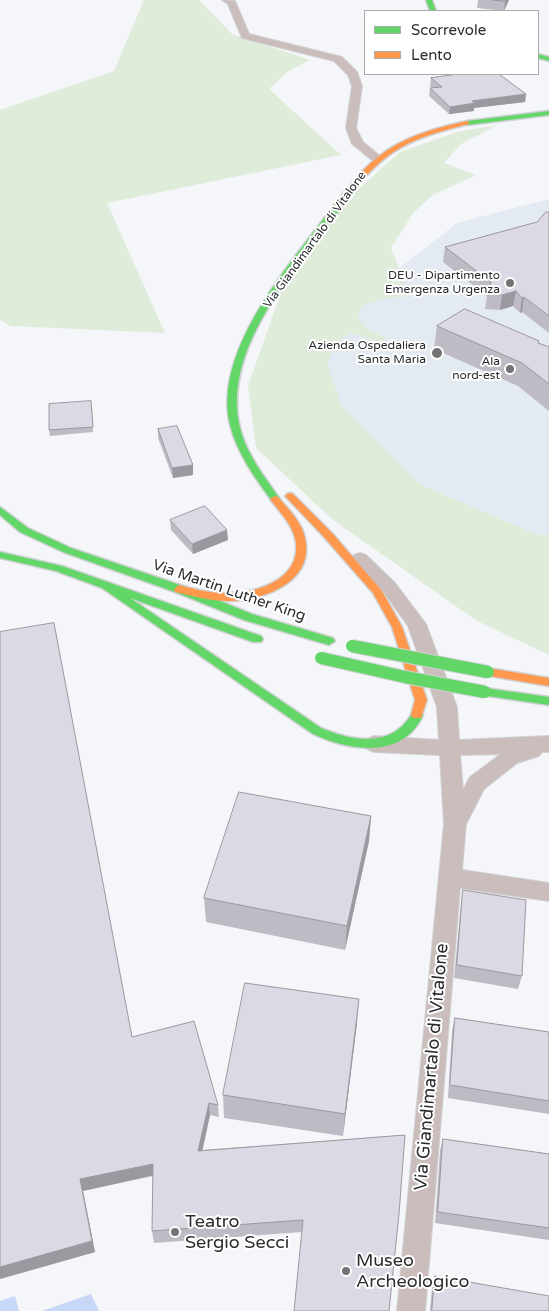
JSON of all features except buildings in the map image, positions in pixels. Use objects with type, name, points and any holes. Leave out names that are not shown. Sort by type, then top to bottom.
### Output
[{"type":"main road","name":"Via Giandimartalo di Vitalone","points":[[232,410],[236,370],[245,344],[265,310],[351,188],[376,158],[404,142],[436,130],[489,120],[549,112]]},
{"type":"main road","points":[[232,410],[256,448]]},
{"type":"main road","points":[[179,589],[228,597],[255,594],[276,585],[292,574],[301,558],[302,544],[298,531],[251,462],[241,443],[232,410]]},
{"type":"main road","points":[[107,587],[317,731],[345,742],[374,744],[398,736],[415,722],[420,700],[397,627],[377,590],[283,487]]},
{"type":"main road","name":"Via Martin Luther King","points":[[0,510],[24,530],[67,550],[179,589],[248,617],[329,641],[549,682]]},
{"type":"main road","points":[[0,555],[58,568],[107,587],[264,641]]},
{"type":"main road","points":[[317,656],[405,677],[485,692],[549,701]]},
{"type":"street","points":[[227,0],[232,3],[246,36],[338,59],[352,74],[357,86],[351,128],[358,144],[376,158]]},
{"type":"street","name":"Via Giandimartalo di Vitalone","points":[[328,535],[363,561],[389,587],[418,624],[446,707],[451,749],[454,824],[411,1311]]},
{"type":"street","name":"Via Giandimartalo di Vitalone","points":[[374,744],[412,749],[549,744]]},
{"type":"street","name":"Via Giandimartalo di Vitalone","points":[[454,824],[477,783],[510,758],[549,744]]},
{"type":"street","points":[[450,877],[549,892]]},
{"type":"shaded area","name":"Azienda Ospedaliera Santa Maria","points":[[549,199],[549,541],[419,490],[316,387],[333,320],[457,223]]},
{"type":"green space","points":[[144,0],[199,0],[232,34],[310,60],[287,72],[269,89],[341,155],[107,203],[165,333],[11,326],[0,320],[0,110],[114,71]]},
{"type":"green space","points":[[498,125],[461,144],[444,163],[476,175],[433,195],[413,213],[391,248],[408,291],[406,297],[387,298],[363,305],[357,317],[366,328],[387,338],[380,343],[351,333],[337,341],[327,364],[342,406],[421,485],[538,535],[549,535],[549,655],[477,621],[333,520],[256,448],[248,386],[285,281],[336,209],[400,152],[457,132]]},
{"type":"water","points":[[91,1294],[99,1311],[42,1311]]},
{"type":"water","points":[[15,1296],[19,1311],[0,1311],[0,1301]]},
{"type":"traffic: fast","points":[[429,0],[433,10]]},
{"type":"traffic: fast","points":[[539,56],[549,59]]},
{"type":"traffic: fast","points":[[467,123],[549,113]]},
{"type":"traffic: fast","points":[[275,499],[251,462],[241,443],[234,422],[232,393],[238,364],[249,336],[265,307],[338,206]]},
{"type":"traffic: fast","points":[[0,510],[24,530],[67,550],[179,589],[248,617],[329,641]]},
{"type":"traffic: fast","points":[[0,555],[58,568],[257,639]]},
{"type":"traffic: fast","points":[[107,587],[317,731],[328,736],[356,743],[388,740],[406,731],[413,724],[417,715]]},
{"type":"traffic: fast","points":[[352,646],[488,672]]},
{"type":"traffic: fast","points":[[321,658],[405,677],[485,692]]},
{"type":"traffic: fast","points":[[485,692],[549,701]]},
{"type":"traffic: slow","points":[[338,206],[365,172],[392,149],[425,133],[467,123]]},
{"type":"traffic: slow","points":[[290,496],[328,535],[377,591],[397,627],[421,700],[417,715]]},
{"type":"traffic: slow","points":[[179,589],[216,596],[241,596],[255,594],[268,589],[281,583],[291,575],[298,565],[302,552],[300,538],[293,522],[275,499]]},
{"type":"traffic: slow","points":[[488,672],[549,682]]},
{"type":"place","name":"DEU - Dipartimento Emergenza Urgenza","points":[[510,283]]},
{"type":"place","name":"Azienda Ospedaliera Santa Maria","points":[[437,353]]},
{"type":"place","name":"Ala nord-est","points":[[510,369]]},
{"type":"place","name":"Teatro Sergio Secci","points":[[175,1232]]},
{"type":"place","name":"Museo Archeologico","points":[[346,1271]]}]
